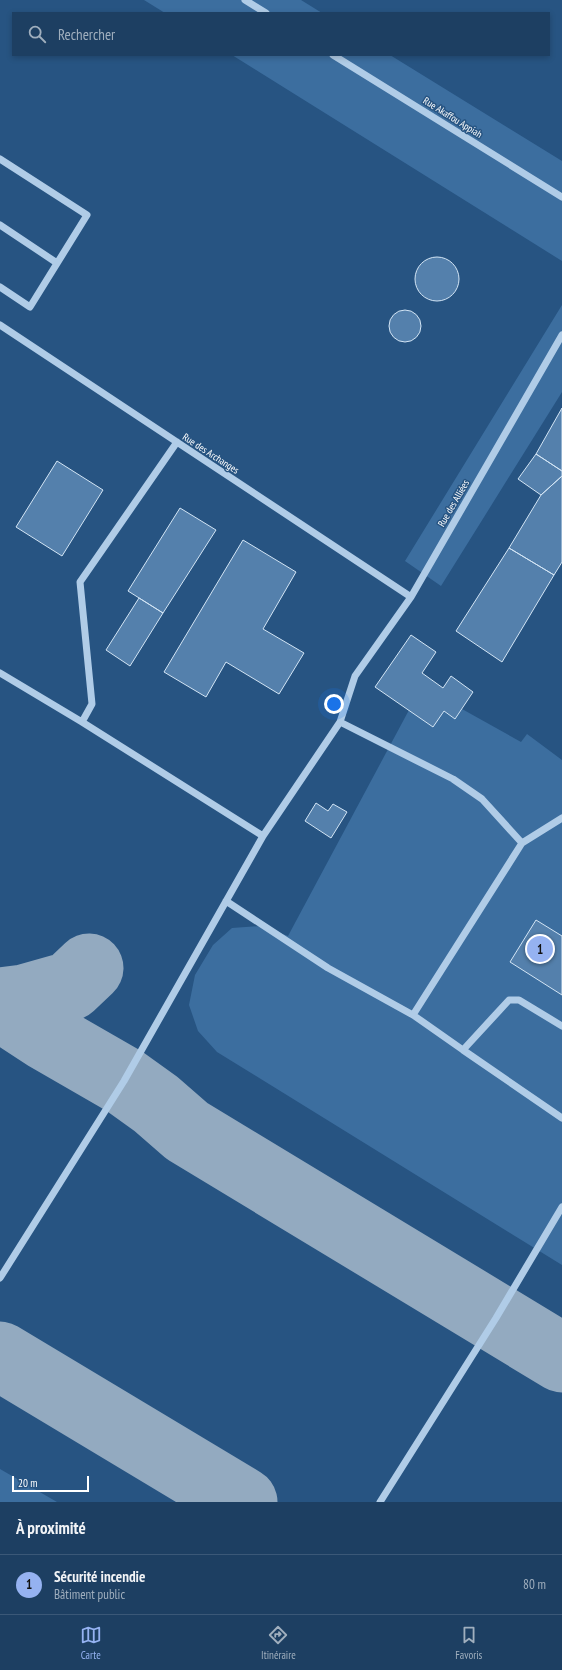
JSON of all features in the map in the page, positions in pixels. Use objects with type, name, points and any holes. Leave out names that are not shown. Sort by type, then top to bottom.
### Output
[{"type":"lane","points":[[245,0],[264,12]]},
{"type":"lane","name":"Rue Akaffou Appiah","points":[[335,56],[562,197]]},
{"type":"lane","points":[[0,159],[87,215],[30,308],[0,287]]},
{"type":"lane","points":[[0,225],[57,263]]},
{"type":"lane","name":"Rue des Archanges","points":[[0,325],[411,596]]},
{"type":"lane","name":"Rue des Alliées","points":[[0,1278],[124,1081],[263,836],[340,722],[355,676],[411,596],[562,335]]},
{"type":"lane","points":[[82,722],[92,704],[80,582],[177,442]]},
{"type":"lane","points":[[0,673],[82,722],[263,836]]},
{"type":"lane","points":[[340,722],[453,779],[482,799],[522,843]]},
{"type":"lane","points":[[413,1015],[522,843],[562,818]]},
{"type":"lane","points":[[226,901],[328,968],[413,1015],[562,1118]]},
{"type":"lane","points":[[463,1050],[509,1000],[519,1000],[562,1026]]},
{"type":"lane","points":[[380,1502],[496,1318],[562,1207]]},
{"type":"shaded area","points":[[144,0],[301,0],[320,12],[163,12]]},
{"type":"shaded area","points":[[234,56],[392,56],[562,161],[562,261]]},
{"type":"shaded area","points":[[562,305],[562,392],[441,586],[405,561]]},
{"type":"shaded area","points":[[462,709],[521,742],[527,734],[562,760],[562,1265],[217,1052],[198,1031],[189,1005],[195,975],[213,945],[232,928],[261,926],[288,936],[409,710],[444,711],[455,719]]},
{"type":"shaded area","points":[[0,1469],[57,1502],[0,1502]]},
{"type":"building","points":[[437,257],[449,261],[455,267],[459,279],[455,291],[449,297],[437,301],[425,297],[419,291],[415,279],[419,267],[425,261]]},
{"type":"building","points":[[402,310],[408,310],[418,317],[421,326],[420,332],[414,339],[408,342],[402,342],[392,335],[389,329],[389,323],[396,313]]},
{"type":"building","points":[[562,408],[562,471],[536,454]]},
{"type":"building","points":[[536,454],[562,471],[562,476],[541,495],[518,479]]},
{"type":"building","points":[[57,461],[103,490],[62,556],[16,527]]},
{"type":"building","points":[[562,476],[562,562],[554,575],[509,548],[541,495]]},
{"type":"building","points":[[180,508],[216,530],[163,613],[128,591]]},
{"type":"building","points":[[243,540],[296,572],[263,629],[304,653],[279,694],[226,662],[206,697],[164,672]]},
{"type":"building","points":[[509,548],[554,575],[502,662],[456,631]]},
{"type":"building","points":[[139,598],[163,613],[130,666],[106,650]]},
{"type":"building","points":[[411,635],[436,652],[422,673],[443,688],[451,676],[473,692],[455,719],[444,711],[433,727],[375,687]]},
{"type":"building","points":[[316,803],[328,811],[333,804],[347,812],[331,838],[305,821]]},
{"type":"building","points":[[536,920],[562,936],[562,995],[510,962]]},
{"type":"taxiway","points":[[0,1002],[24,999],[70,986],[89,968]]},
{"type":"taxiway","points":[[0,1006],[46,1036],[124,1081],[156,1104],[187,1131],[562,1358]]},
{"type":"taxiway","points":[[0,1356],[243,1502]]},
{"type":"place","name":"Sécurité incendie","points":[[540,949]]}]
